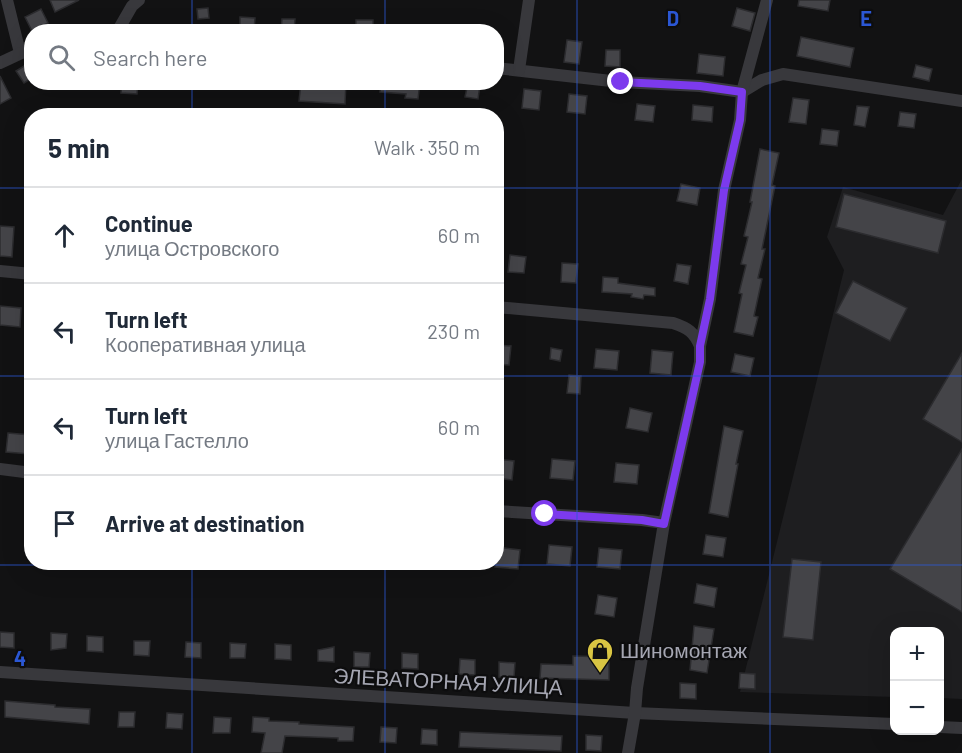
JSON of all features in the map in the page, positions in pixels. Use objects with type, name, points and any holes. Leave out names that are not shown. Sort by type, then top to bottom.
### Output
[{"type":"street","points":[[7,0],[24,46]]},
{"type":"street","points":[[122,24],[132,6],[139,0]]},
{"type":"street","points":[[519,70],[529,0]]},
{"type":"street","points":[[628,753],[664,524],[700,362],[700,346],[710,299],[724,190],[740,120],[742,92],[767,0]]},
{"type":"street","points":[[0,63],[24,52]]},
{"type":"street","points":[[504,69],[621,82],[700,86],[742,92],[762,80],[783,74],[962,101]]},
{"type":"street","points":[[0,271],[24,272]]},
{"type":"street","points":[[504,308],[673,323],[695,334],[700,346]]},
{"type":"street","points":[[0,469],[24,471]]},
{"type":"street","points":[[504,511],[642,520],[664,524]]},
{"type":"street","name":"ЭЛЕВАТОРНАЯ УЛИЦА","points":[[0,672],[635,712],[890,724]]},
{"type":"street","points":[[944,727],[962,728]]},
{"type":"shaded area","points":[[962,179],[962,699],[944,698],[944,627],[890,627],[890,697],[740,692],[844,270],[827,237],[843,187],[943,215]]},
{"type":"building","points":[[50,0],[79,0],[55,12]]},
{"type":"building","points":[[799,0],[830,0],[828,11],[798,6]]},
{"type":"building","points":[[208,8],[209,18],[198,19],[197,9]]},
{"type":"building","points":[[737,8],[755,13],[750,31],[732,26]]},
{"type":"building","points":[[41,9],[48,23],[28,24],[25,17]]},
{"type":"building","points":[[240,17],[255,18],[255,24],[240,24]]},
{"type":"building","points":[[282,19],[295,19],[295,24],[282,24]]},
{"type":"building","points":[[356,20],[373,20],[373,24],[356,24]]},
{"type":"building","points":[[801,37],[854,48],[850,67],[797,56]]},
{"type":"building","points":[[567,40],[582,42],[579,64],[564,62]]},
{"type":"building","points":[[606,50],[620,50],[620,67],[605,66]]},
{"type":"building","points":[[699,54],[725,57],[723,76],[697,73]]},
{"type":"building","points":[[916,65],[932,69],[929,81],[913,77]]},
{"type":"building","points":[[24,66],[24,83],[16,71]]},
{"type":"building","points":[[0,76],[11,98],[0,104]]},
{"type":"building","points":[[524,89],[541,91],[539,110],[522,108]]},
{"type":"building","points":[[121,90],[137,90],[137,94],[121,93]]},
{"type":"building","points":[[300,90],[346,90],[345,104],[299,101]]},
{"type":"building","points":[[380,90],[419,90],[418,99],[405,98],[406,94],[380,92]]},
{"type":"building","points":[[466,90],[479,90],[478,99],[465,97]]},
{"type":"building","points":[[569,94],[587,96],[585,114],[567,112]]},
{"type":"building","points":[[793,98],[809,100],[806,124],[789,122]]},
{"type":"building","points":[[637,104],[655,106],[653,122],[635,120]]},
{"type":"building","points":[[693,105],[713,107],[712,122],[692,120]]},
{"type":"building","points":[[857,106],[869,107],[865,127],[854,125]]},
{"type":"building","points":[[900,112],[916,114],[914,128],[898,126]]},
{"type":"building","points":[[822,129],[839,131],[837,146],[820,144]]},
{"type":"building","points":[[760,149],[779,153],[772,185],[775,186],[762,249],[765,249],[758,278],[762,279],[754,316],[758,317],[753,336],[734,332],[742,294],[739,293],[746,265],[741,264],[748,237],[744,236]]},
{"type":"building","points":[[681,184],[700,188],[697,205],[677,201]]},
{"type":"building","points":[[844,194],[946,221],[938,253],[836,227]]},
{"type":"building","points":[[0,226],[14,227],[12,257],[0,256]]},
{"type":"building","points":[[510,255],[526,257],[524,273],[508,272]]},
{"type":"building","points":[[562,263],[578,264],[576,283],[561,282]]},
{"type":"building","points":[[677,264],[691,266],[688,284],[674,281]]},
{"type":"building","points":[[603,277],[618,278],[618,283],[655,288],[655,296],[644,295],[643,299],[631,297],[632,294],[602,292]]},
{"type":"building","points":[[853,281],[907,308],[890,341],[836,313]]},
{"type":"building","points":[[0,306],[21,308],[20,327],[0,325]]},
{"type":"building","points":[[504,346],[511,346],[509,365],[504,365]]},
{"type":"building","points":[[551,348],[562,350],[560,361],[550,359]]},
{"type":"building","points":[[596,349],[619,351],[617,370],[594,368]]},
{"type":"building","points":[[652,350],[673,352],[671,375],[650,373]]},
{"type":"building","points":[[962,353],[962,442],[923,419]]},
{"type":"building","points":[[735,354],[754,358],[750,376],[731,372]]},
{"type":"building","points":[[569,375],[581,376],[580,394],[567,393]]},
{"type":"building","points":[[630,408],[652,413],[648,432],[626,428]]},
{"type":"building","points":[[724,426],[743,431],[728,517],[709,513]]},
{"type":"building","points":[[8,433],[24,434],[24,454],[6,452]]},
{"type":"building","points":[[962,449],[962,612],[890,569]]},
{"type":"building","points":[[552,459],[575,461],[573,480],[550,478]]},
{"type":"building","points":[[504,460],[514,461],[512,480],[504,479]]},
{"type":"building","points":[[616,463],[639,465],[637,484],[614,482]]},
{"type":"building","points":[[706,535],[726,538],[723,557],[703,554]]},
{"type":"building","points":[[549,545],[572,547],[570,566],[547,564]]},
{"type":"building","points":[[504,548],[520,550],[518,569],[504,568]]},
{"type":"building","points":[[599,548],[622,550],[620,569],[597,567]]},
{"type":"building","points":[[792,559],[821,562],[813,640],[783,637]]},
{"type":"building","points":[[697,584],[717,588],[714,607],[694,603]]},
{"type":"building","points":[[598,595],[617,598],[614,617],[595,614]]},
{"type":"building","points":[[694,626],[714,629],[707,673],[690,670]]},
{"type":"building","points":[[0,632],[14,633],[14,648],[0,647]]},
{"type":"building","points":[[51,633],[67,634],[66,648],[51,650]]},
{"type":"building","points":[[87,636],[103,637],[103,652],[87,651]]},
{"type":"building","points":[[134,641],[150,641],[149,656],[134,655]]},
{"type":"building","points":[[186,642],[201,643],[201,658],[185,657]]},
{"type":"building","points":[[230,643],[246,644],[245,658],[230,658]]},
{"type":"building","points":[[275,644],[291,645],[291,660],[275,659]]},
{"type":"building","points":[[334,647],[334,662],[318,661],[318,650]]},
{"type":"building","points":[[354,652],[370,653],[369,667],[354,667]]},
{"type":"building","points":[[402,653],[418,654],[418,669],[402,668]]},
{"type":"building","points":[[573,656],[609,657],[609,680],[540,678],[541,664],[573,665]]},
{"type":"building","points":[[460,659],[475,660],[475,675],[459,674]]},
{"type":"building","points":[[499,662],[515,663],[514,677],[499,677]]},
{"type":"building","points":[[740,673],[755,674],[755,689],[739,688]]},
{"type":"building","points":[[680,683],[696,684],[696,699],[680,698]]},
{"type":"building","points":[[5,701],[90,709],[89,724],[5,717]]},
{"type":"building","points":[[119,712],[135,712],[134,727],[118,727]]},
{"type":"building","points":[[167,713],[183,714],[182,729],[166,728]]},
{"type":"building","points":[[214,717],[231,718],[230,733],[213,733]]},
{"type":"building","points":[[253,717],[269,718],[269,721],[299,722],[299,724],[354,727],[353,741],[338,741],[338,738],[285,736],[282,753],[261,753],[265,733],[252,732]]},
{"type":"building","points":[[381,727],[397,728],[396,743],[380,742]]},
{"type":"building","points":[[422,729],[437,730],[437,745],[421,744]]},
{"type":"building","points":[[460,732],[562,736],[561,751],[459,747]]},
{"type":"building","points":[[586,735],[602,736],[601,751],[586,750]]},
{"type":"place","name":"Шиномонтаж","points":[[600,674]]},
{"type":"route","points":[[545,514],[642,520],[664,524],[700,362],[700,346],[710,299],[724,190],[740,120],[742,92],[700,86],[621,82]]}]
